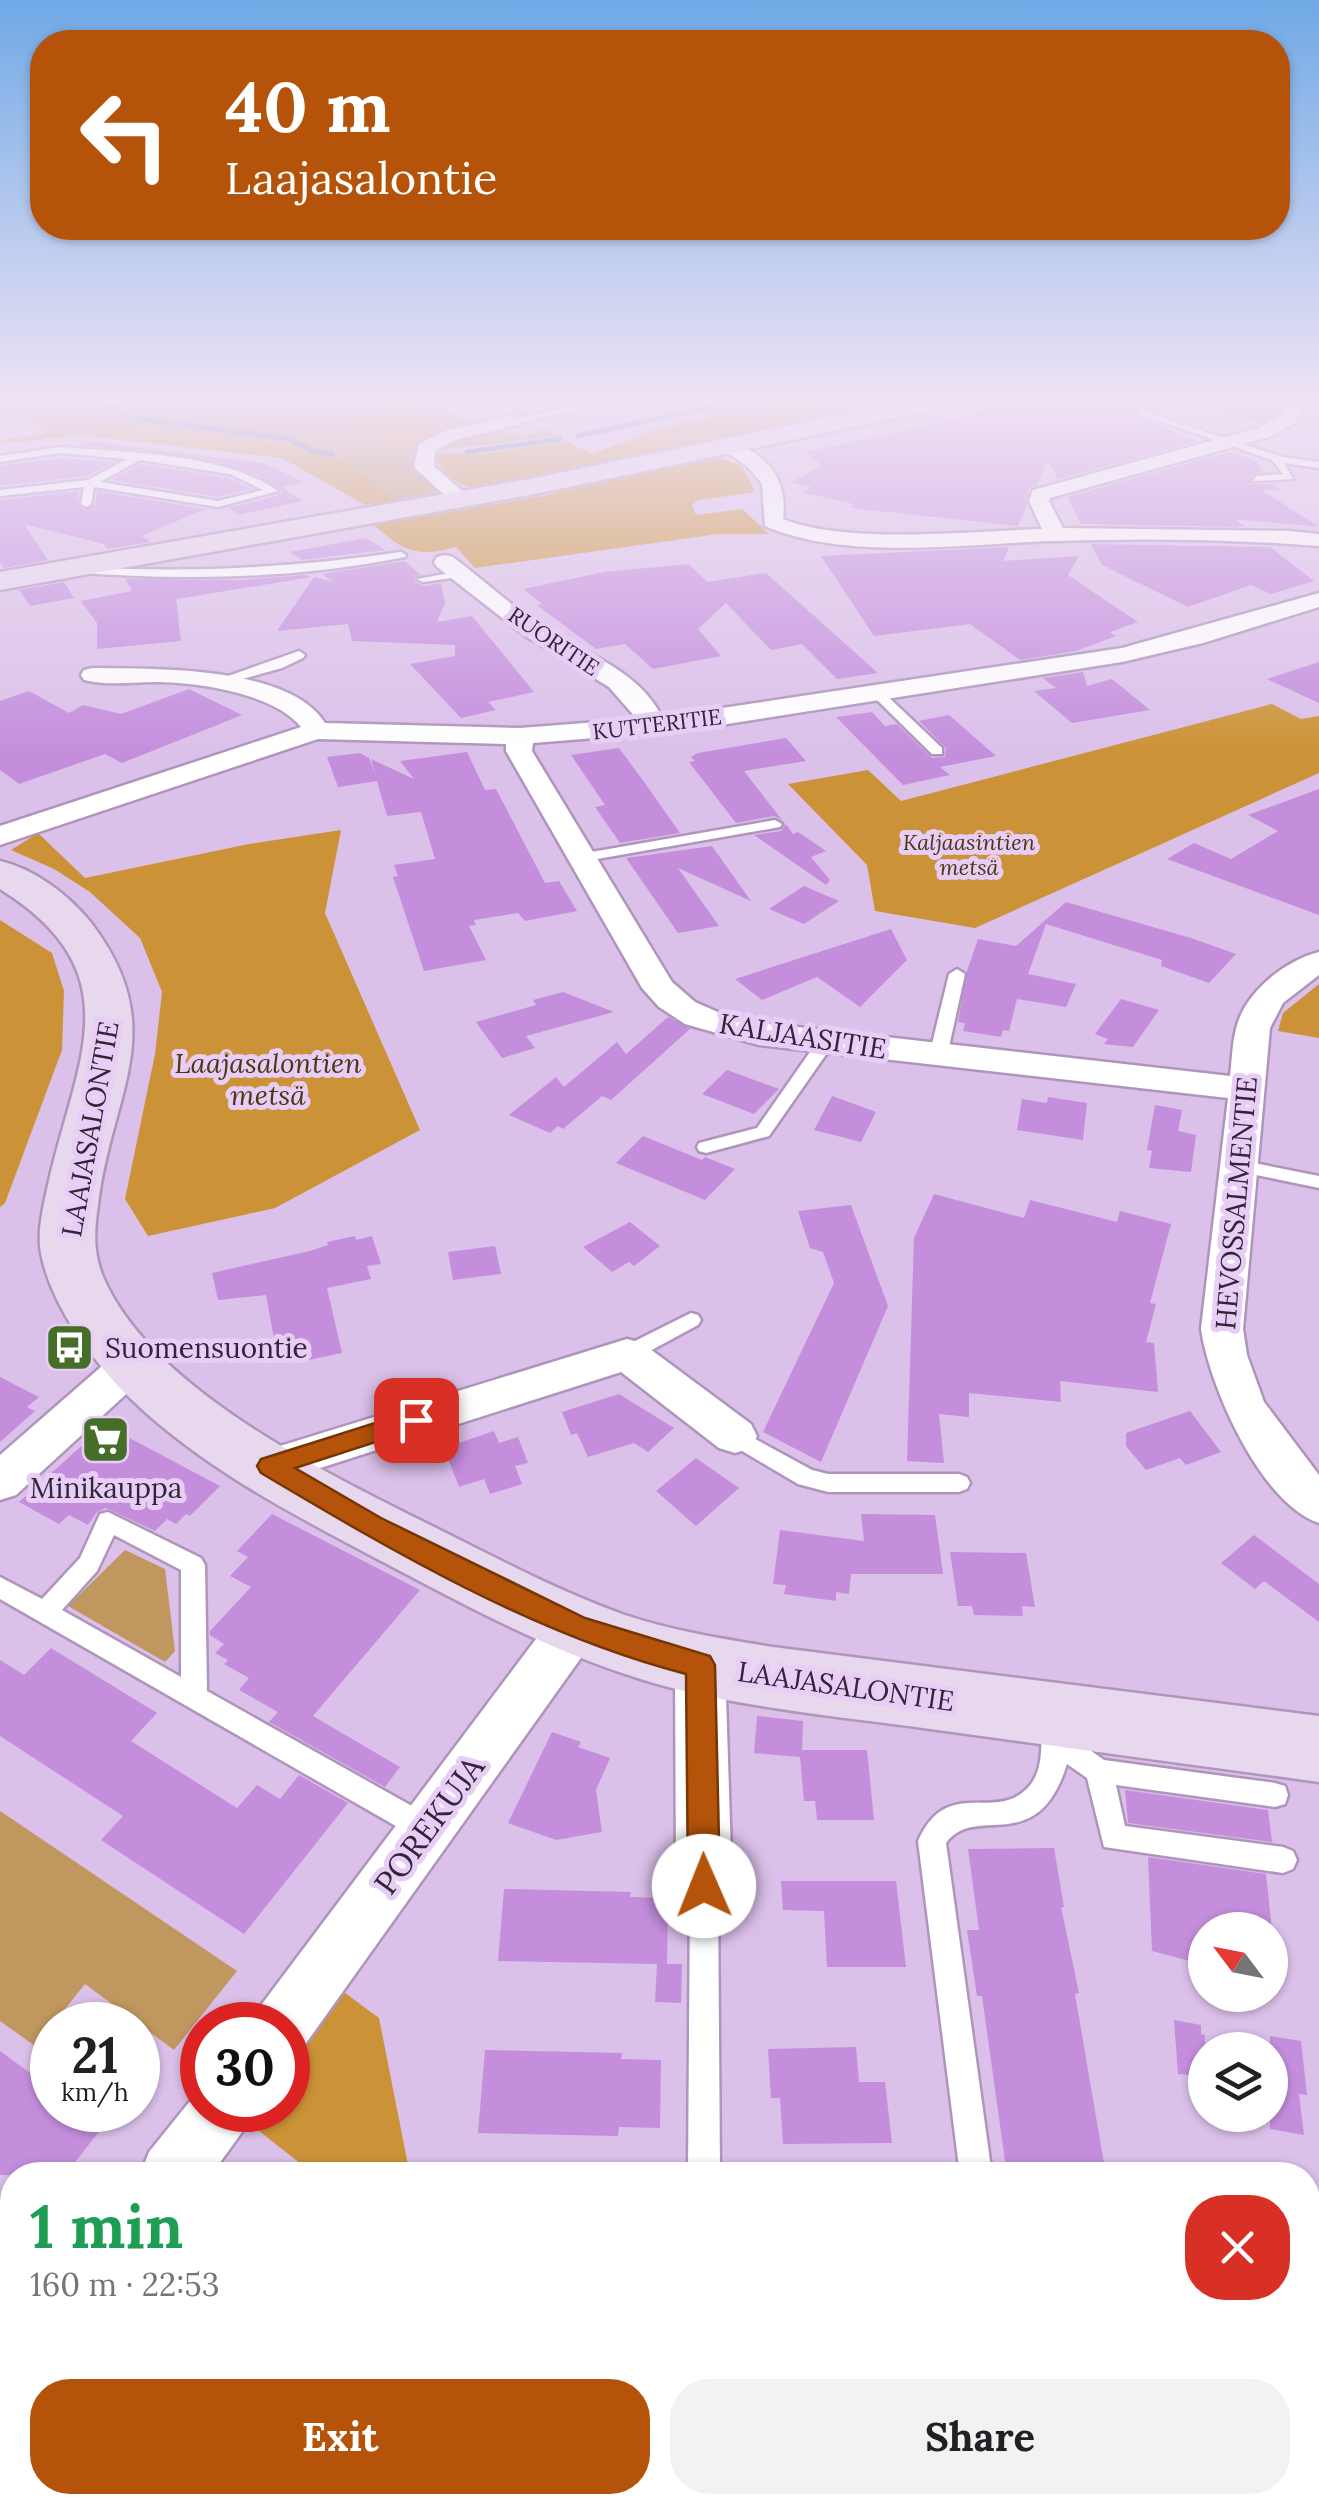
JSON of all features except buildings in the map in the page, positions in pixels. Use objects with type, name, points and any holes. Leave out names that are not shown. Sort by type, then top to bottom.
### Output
[{"type":"main road","points":[[0,581],[351,519]]},
{"type":"main road","name":"LAAJASALONTIE","points":[[11,887],[76,931],[102,966],[109,988],[113,1018],[74,1184],[67,1237],[69,1259],[78,1281],[98,1318],[132,1364],[170,1398],[270,1466],[372,1526],[575,1626],[641,1650],[700,1665],[1056,1728],[1319,1749]]},
{"type":"street","points":[[772,519],[780,528],[866,538],[1255,534],[1319,540]]},
{"type":"street","points":[[1047,519],[1054,534]]},
{"type":"street","name":"RUORITIE","points":[[454,568],[529,628],[626,687],[648,709],[653,726]]},
{"type":"street","name":"KUTTERITIE","points":[[0,836],[316,731],[520,736],[653,726],[1166,646],[1319,600]]},
{"type":"street","points":[[93,675],[178,675],[216,682],[290,704],[312,719],[316,731]]},
{"type":"street","name":"KALJAASITIE","points":[[520,736],[518,751],[580,858],[659,988],[680,1008],[729,1028],[826,1043],[1246,1090]]},
{"type":"street","name":"HEVOSSALMENTIE","points":[[1319,962],[1281,986],[1257,1015],[1222,1329],[1225,1358],[1252,1423],[1277,1459],[1319,1505]]},
{"type":"street","points":[[270,1466],[627,1354],[735,1436]]},
{"type":"street","points":[[0,1482],[132,1364]]},
{"type":"street","name":"POREKUJA","points":[[299,2002],[575,1626]]},
{"type":"street","points":[[700,1665],[704,1886]]},
{"type":"street","points":[[182,2162],[204,2132]]},
{"type":"lane","points":[[70,569],[112,575],[224,574],[401,554]]},
{"type":"lane","points":[[423,578],[454,568]]},
{"type":"lane","points":[[216,682],[248,670],[278,665],[299,655]]},
{"type":"lane","points":[[877,693],[937,751]]},
{"type":"lane","points":[[580,858],[775,824]]},
{"type":"lane","points":[[938,1056],[958,974]]},
{"type":"lane","points":[[706,1147],[763,1132],[826,1043]]},
{"type":"lane","points":[[1239,1166],[1319,1182]]},
{"type":"lane","points":[[627,1354],[690,1320]]},
{"type":"lane","points":[[735,1436],[806,1478],[828,1483],[960,1483]]},
{"type":"lane","points":[[45,1612],[89,1564],[108,1521],[194,1565],[194,1698]]},
{"type":"lane","points":[[0,1587],[426,1829]]},
{"type":"lane","points":[[1056,1728],[1099,1771],[1114,1838],[1283,1860]]},
{"type":"lane","points":[[974,2162],[932,1842],[940,1826],[959,1816],[1011,1813],[1028,1804],[1053,1771],[1056,1728]]},
{"type":"lane","points":[[1099,1771],[1275,1794]]},
{"type":"lane","points":[[704,1886],[704,2162]]},
{"type":"shaded area","points":[[125,1550],[165,1569],[175,1651],[165,1662],[68,1606]]},
{"type":"shaded area","points":[[0,1811],[237,1971],[212,2002],[180,2002],[180,2042],[174,2050],[160,2040],[160,2002],[109,2002],[85,1984],[70,2002],[30,2002],[30,2042],[0,2021]]},
{"type":"green space","points":[[407,519],[753,519],[769,534],[718,534],[475,568],[456,547],[430,552],[411,550],[374,525]]},
{"type":"green space","name":"Kaljaasintien metsä","points":[[1272,704],[1301,719],[1319,716],[1319,773],[975,928],[875,911],[867,865],[788,784],[868,770],[901,801]]},
{"type":"green space","name":"Laajasalontien metsä","points":[[341,830],[325,913],[420,1130],[275,1208],[148,1236],[125,1199],[155,1054],[162,992],[140,938],[90,892],[54,869],[11,850],[38,833],[85,878],[249,844]]},
{"type":"green space","points":[[0,920],[52,953],[64,991],[62,1050],[5,1203],[0,1207]]},
{"type":"green space","points":[[1319,984],[1319,1038],[1278,1031],[1283,1013]]},
{"type":"green space","points":[[341,1990],[379,2018],[407,2162],[298,2162],[260,2132],[310,2132],[310,2032]]},
{"type":"place","name":"Suomensuontie","points":[[70,1348]]},
{"type":"place","name":"Minikauppa","points":[[106,1440]]},
{"type":"route","points":[[416,1420],[270,1466],[372,1526],[575,1626],[641,1650],[700,1665],[704,1886]]}]
